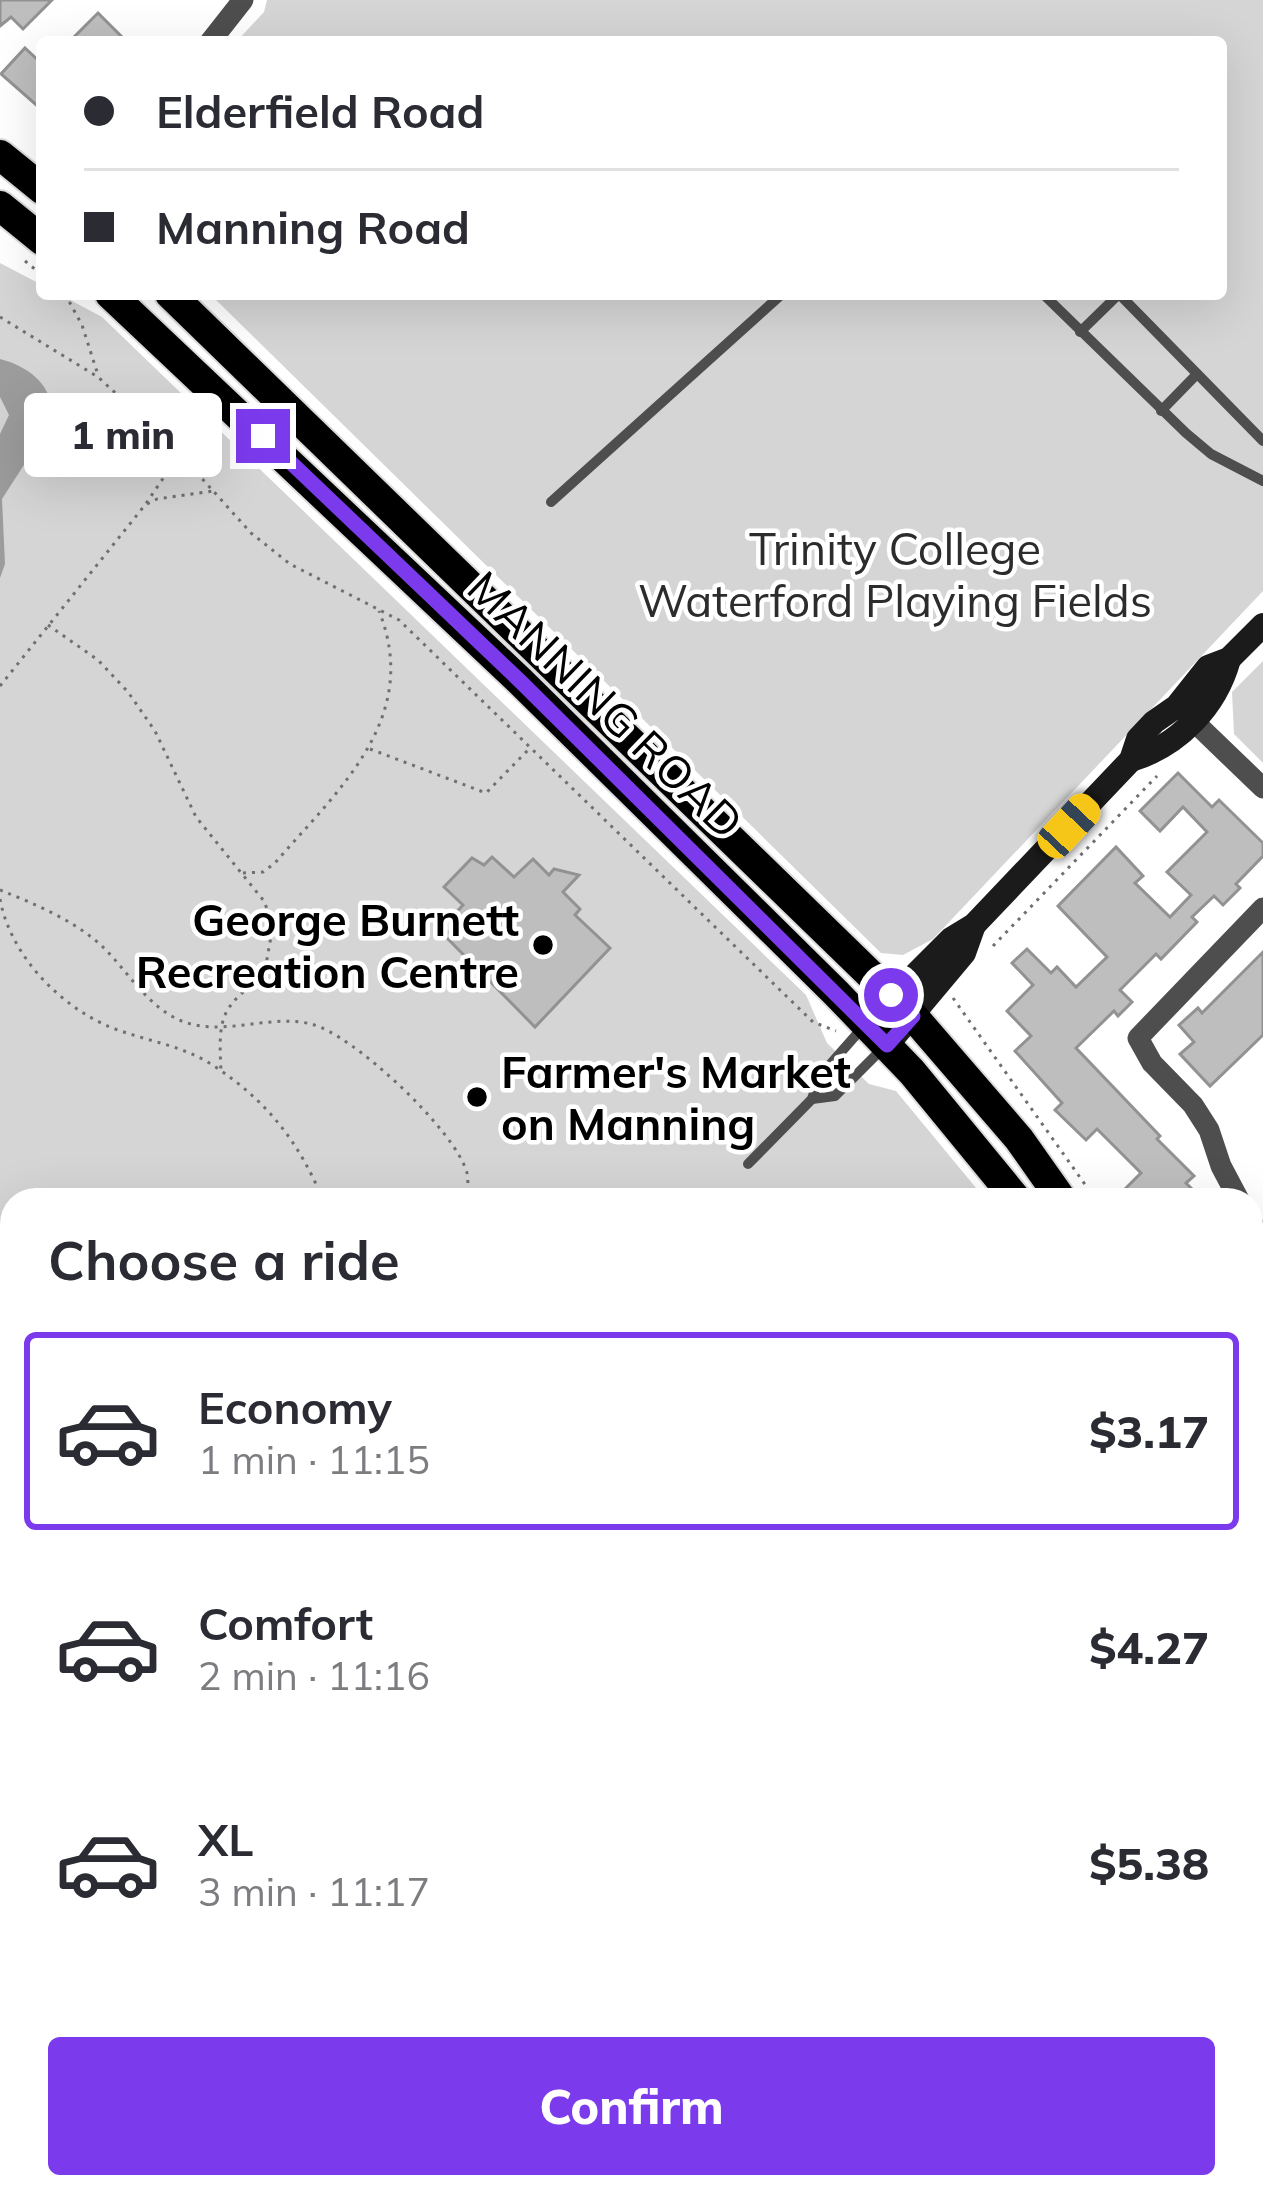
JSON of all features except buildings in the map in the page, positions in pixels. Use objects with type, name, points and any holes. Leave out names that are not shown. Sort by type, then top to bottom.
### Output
[{"type":"main road","points":[[0,155],[23,180]]},
{"type":"main road","points":[[0,206],[36,235]]},
{"type":"main road","name":"MANNING ROAD","points":[[116,300],[521,682],[864,1034],[1006,1188]]},
{"type":"main road","name":"MANNING ROAD","points":[[176,300],[902,1005],[1005,1122],[1053,1188]]},
{"type":"street","points":[[215,36],[243,0]]},
{"type":"street","points":[[864,1034],[964,953],[974,925],[1131,760],[1138,739],[1186,714],[1208,667],[1229,659],[1263,625]]},
{"type":"street","points":[[1186,714],[1263,788]]},
{"type":"street","points":[[1233,1188],[1209,1130],[1152,1063],[1138,1038],[1263,908]]},
{"type":"lane","points":[[551,502],[775,300]]},
{"type":"lane","points":[[1049,300],[1211,454],[1263,481]]},
{"type":"lane","points":[[1080,332],[1113,300]]},
{"type":"lane","points":[[1125,300],[1263,442]]},
{"type":"lane","points":[[1161,411],[1197,374]]},
{"type":"lane","points":[[812,1099],[836,1096],[864,1034]]},
{"type":"lane","points":[[748,1164],[812,1099],[819,1078],[864,1034]]},
{"type":"path","points":[[67,300],[82,325],[98,377]]},
{"type":"path","points":[[0,317],[98,377],[180,453],[251,533],[290,564],[399,620],[813,1022],[864,1034]]},
{"type":"path","points":[[0,686],[146,505],[180,453]]},
{"type":"path","points":[[146,505],[213,490]]},
{"type":"path","points":[[242,873],[263,872],[275,863],[370,749],[389,692],[391,645],[379,611]]},
{"type":"path","points":[[48,626],[98,660],[128,692],[155,731],[196,817],[264,901],[273,925],[264,976],[232,998],[224,1011],[221,1071]]},
{"type":"path","points":[[370,749],[486,794],[532,746]]},
{"type":"path","points":[[987,952],[1169,764]]},
{"type":"path","points":[[0,890],[47,910],[102,946],[174,1018],[208,1028],[314,1024],[377,1061],[451,1144],[468,1174],[467,1188]]},
{"type":"path","points":[[0,898],[5,928],[25,959],[78,1009],[110,1026],[178,1048],[221,1071],[267,1106],[290,1135],[317,1188]]},
{"type":"path","points":[[951,990],[1088,1188]]},
{"type":"green space","name":"Trinity College Waterford Playing Fields","points":[[267,0],[1263,0],[1263,591],[933,939],[903,955],[881,953],[216,300],[1227,300],[1227,36],[242,36],[264,12]]},
{"type":"green space","points":[[0,263],[36,282],[36,300],[70,300],[102,317],[806,995],[827,1043],[869,1084],[896,1091],[976,1188],[0,1188]]},
{"type":"green space","points":[[1263,661],[1263,763],[1234,734],[1232,692]]},
{"type":"shaded area","points":[[0,359],[41,382],[51,413],[49,426],[2,499],[5,564],[0,578],[0,434],[9,415],[0,397]]},
{"type":"place","name":"George Burnett Recreation Centre","points":[[543,945]]},
{"type":"place","name":"Farmer's Market on Manning","points":[[477,1097]]},
{"type":"route","points":[[263,436],[521,682],[887,1045],[913,1016],[891,995]]}]
